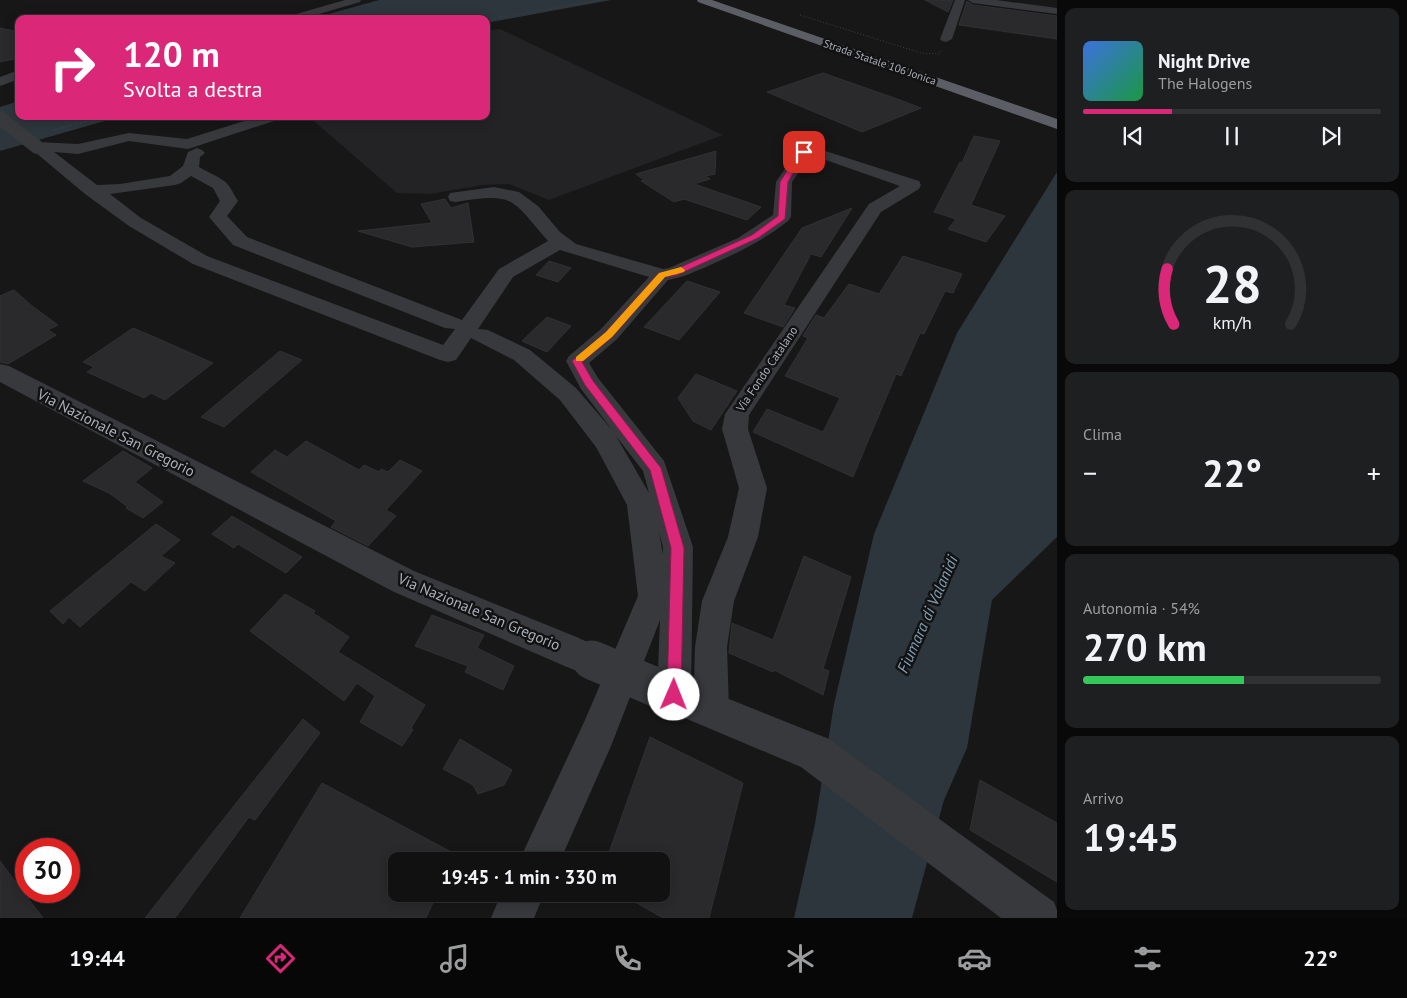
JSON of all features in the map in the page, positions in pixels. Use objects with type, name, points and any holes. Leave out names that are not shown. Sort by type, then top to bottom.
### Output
[{"type":"highway","name":"Strada Statale 106 Jonica","points":[[702,0],[1057,124]]},
{"type":"highway","name":"Strada Statale 106 Jonica","points":[[720,0],[1057,115]]},
{"type":"street","points":[[304,15],[356,0]]},
{"type":"street","points":[[946,40],[960,0]]},
{"type":"street","points":[[973,0],[1056,11]]},
{"type":"street","points":[[1055,0],[1051,6],[1056,11]]},
{"type":"street","points":[[0,82],[15,68]]},
{"type":"street","points":[[0,118],[135,222],[200,260],[448,355],[506,273],[559,243]]},
{"type":"street","points":[[37,147],[78,149],[129,137],[188,144],[263,120]]},
{"type":"street","points":[[92,190],[120,189],[174,180],[192,162],[226,140],[272,125],[280,120]]},
{"type":"street","points":[[166,142],[192,162],[204,178],[219,185],[229,201],[218,217],[240,242],[466,329],[522,354],[568,394],[606,441],[641,505],[654,596],[598,733],[542,852]]},
{"type":"street","name":"Via Fondo Catalano","points":[[662,275],[674,273],[728,249],[773,225],[782,217],[784,182],[800,155],[804,152],[811,151],[822,154],[913,185],[875,208],[736,414],[735,429],[753,488],[743,537],[718,601],[711,647],[711,710]]},
{"type":"street","points":[[456,197],[495,191],[508,193],[530,206],[559,243],[569,248],[662,275],[609,334],[577,361],[588,383],[655,468],[678,548],[674,695]]},
{"type":"street","name":"Via Nazionale San Gregorio","points":[[0,372],[403,582],[815,754],[1038,918]]},
{"type":"street","points":[[512,918],[520,902]]},
{"type":"path","points":[[490,19],[599,0]]},
{"type":"path","points":[[800,15],[920,53],[939,54],[946,40]]},
{"type":"shaded area","points":[[500,29],[723,135],[549,200],[509,184],[483,185],[430,194],[397,193],[313,120],[490,120],[490,30]]},
{"type":"water","points":[[379,0],[611,0],[490,22],[490,15],[325,15]]},
{"type":"water","points":[[15,102],[15,120],[108,120],[0,151],[0,107]]},
{"type":"water","name":"Fiumara di Valanidi","points":[[1057,172],[1057,537],[992,600],[967,748],[944,800],[912,918],[794,918],[815,824],[834,704],[874,534],[957,333]]},
{"type":"building","points":[[925,0],[953,0],[948,12]]},
{"type":"building","points":[[967,1],[973,5],[1057,16],[1057,39],[959,25]]},
{"type":"building","points":[[0,28],[15,31],[15,59],[0,62]]},
{"type":"building","points":[[823,73],[921,108],[862,132],[767,92]]},
{"type":"building","points":[[974,136],[1000,141],[971,205],[1005,216],[986,242],[948,229],[956,219],[934,212],[960,162],[962,163]]},
{"type":"building","points":[[716,151],[715,174],[705,176],[710,179],[694,184],[761,207],[747,220],[684,199],[674,202],[641,181],[644,180],[636,174]]},
{"type":"building","points":[[445,199],[451,208],[468,203],[474,242],[412,247],[358,231],[432,223],[421,204]]},
{"type":"building","points":[[852,208],[821,257],[811,254],[784,305],[795,308],[783,327],[744,313],[802,228]]},
{"type":"building","points":[[903,256],[962,274],[953,293],[945,291],[924,334],[920,333],[901,376],[896,374],[853,477],[753,432],[767,409],[823,432],[840,398],[785,376],[808,338],[803,336],[816,315],[824,318],[849,284],[879,294]]},
{"type":"building","points":[[549,261],[571,268],[558,282],[536,275]]},
{"type":"building","points":[[687,281],[720,292],[679,340],[644,327]]},
{"type":"building","points":[[14,290],[58,325],[48,330],[56,335],[8,364],[0,362],[0,296]]},
{"type":"building","points":[[547,317],[571,326],[547,352],[522,341]]},
{"type":"building","points":[[133,328],[213,363],[165,400],[151,393],[144,398],[87,372],[94,367],[83,362]]},
{"type":"building","points":[[280,351],[302,360],[224,427],[201,417]]},
{"type":"building","points":[[696,374],[737,391],[711,430],[693,421],[678,398]]},
{"type":"building","points":[[306,441],[359,470],[364,465],[379,472],[381,469],[388,472],[400,460],[422,471],[386,510],[396,516],[368,546],[331,527],[336,521],[251,472],[275,450],[287,457]]},
{"type":"building","points":[[123,451],[152,468],[135,482],[163,502],[143,518],[126,508],[128,507],[109,493],[83,481]]},
{"type":"building","points":[[232,516],[302,557],[286,573],[238,544],[234,548],[212,534]]},
{"type":"building","points":[[156,524],[180,540],[161,556],[175,563],[145,591],[131,582],[80,627],[69,617],[63,624],[50,611]]},
{"type":"building","points":[[804,556],[851,577],[823,669],[829,671],[823,695],[774,670],[773,672],[729,653],[732,623],[773,640]]},
{"type":"building","points":[[285,594],[315,611],[313,613],[349,637],[338,652],[425,705],[411,728],[413,730],[402,746],[360,722],[375,696],[357,683],[344,701],[250,631]]},
{"type":"building","points":[[432,615],[484,635],[477,648],[514,666],[503,690],[465,672],[468,666],[415,646]]},
{"type":"building","points":[[303,719],[320,733],[255,820],[249,817],[175,918],[145,918]]},
{"type":"building","points":[[650,737],[743,783],[709,918],[663,918],[635,902],[670,902],[670,852],[609,852]]},
{"type":"building","points":[[460,739],[512,770],[504,785],[478,794],[473,785],[443,769]]},
{"type":"building","points":[[980,780],[1057,823],[1057,882],[970,830]]},
{"type":"building","points":[[322,783],[451,852],[388,852],[388,902],[433,902],[426,918],[240,918]]},
{"type":"building","points":[[0,861],[15,881],[15,903],[32,903],[43,918],[0,918]]},
{"type":"slow traffic","points":[[579,359],[609,334],[662,275],[681,270]]},
{"type":"route","points":[[674,695],[678,548],[655,468],[588,383],[577,361],[609,334],[662,275],[674,273],[755,236],[782,217],[784,182],[800,155],[804,152]]}]
